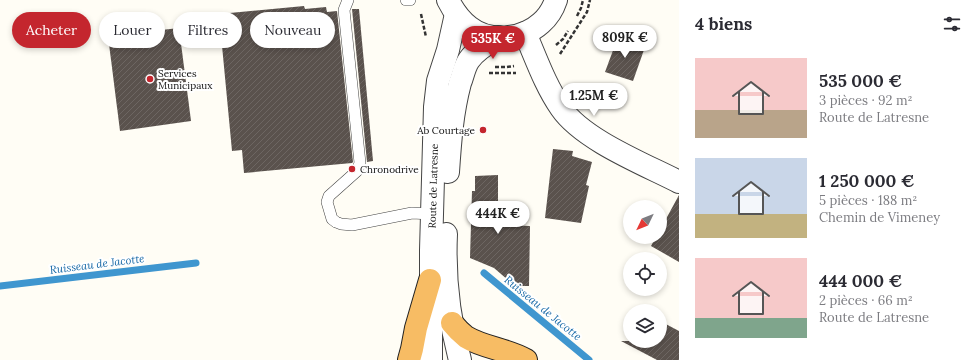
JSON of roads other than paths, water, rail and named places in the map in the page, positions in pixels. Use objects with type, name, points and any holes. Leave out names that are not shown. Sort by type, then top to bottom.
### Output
[{"type":"highway","points":[[409,360],[416,328],[430,280]]},
{"type":"highway","points":[[452,323],[471,339],[482,344],[516,354],[526,360]]},
{"type":"street","points":[[450,4],[470,28],[486,36],[506,38],[525,33],[541,23],[552,10],[556,0]]},
{"type":"street","name":"Route de Latresne","points":[[431,360],[430,280],[435,106],[438,81],[448,50],[450,4]]},
{"type":"street","points":[[525,33],[539,67],[555,98],[562,109],[584,132],[613,149],[679,182]]},
{"type":"street","name":"Route de Latresne","points":[[460,360],[452,323],[445,252],[453,110],[469,60],[480,48],[498,37]]},
{"type":"lane","points":[[348,0],[344,10],[360,163],[357,171],[329,196],[327,202],[332,219],[341,224],[352,225],[412,213],[432,214]]},
{"type":"waterway","name":"Ruisseau de Jacotte","points":[[0,286],[196,263]]},
{"type":"waterway","name":"Ruisseau de Jacotte","points":[[484,273],[589,360]]},
{"type":"place","name":"Services Municipaux","points":[[150,79]]},
{"type":"place","name":"Ab Courtage","points":[[483,130]]},
{"type":"place","name":"Chronodrive","points":[[352,169]]}]
